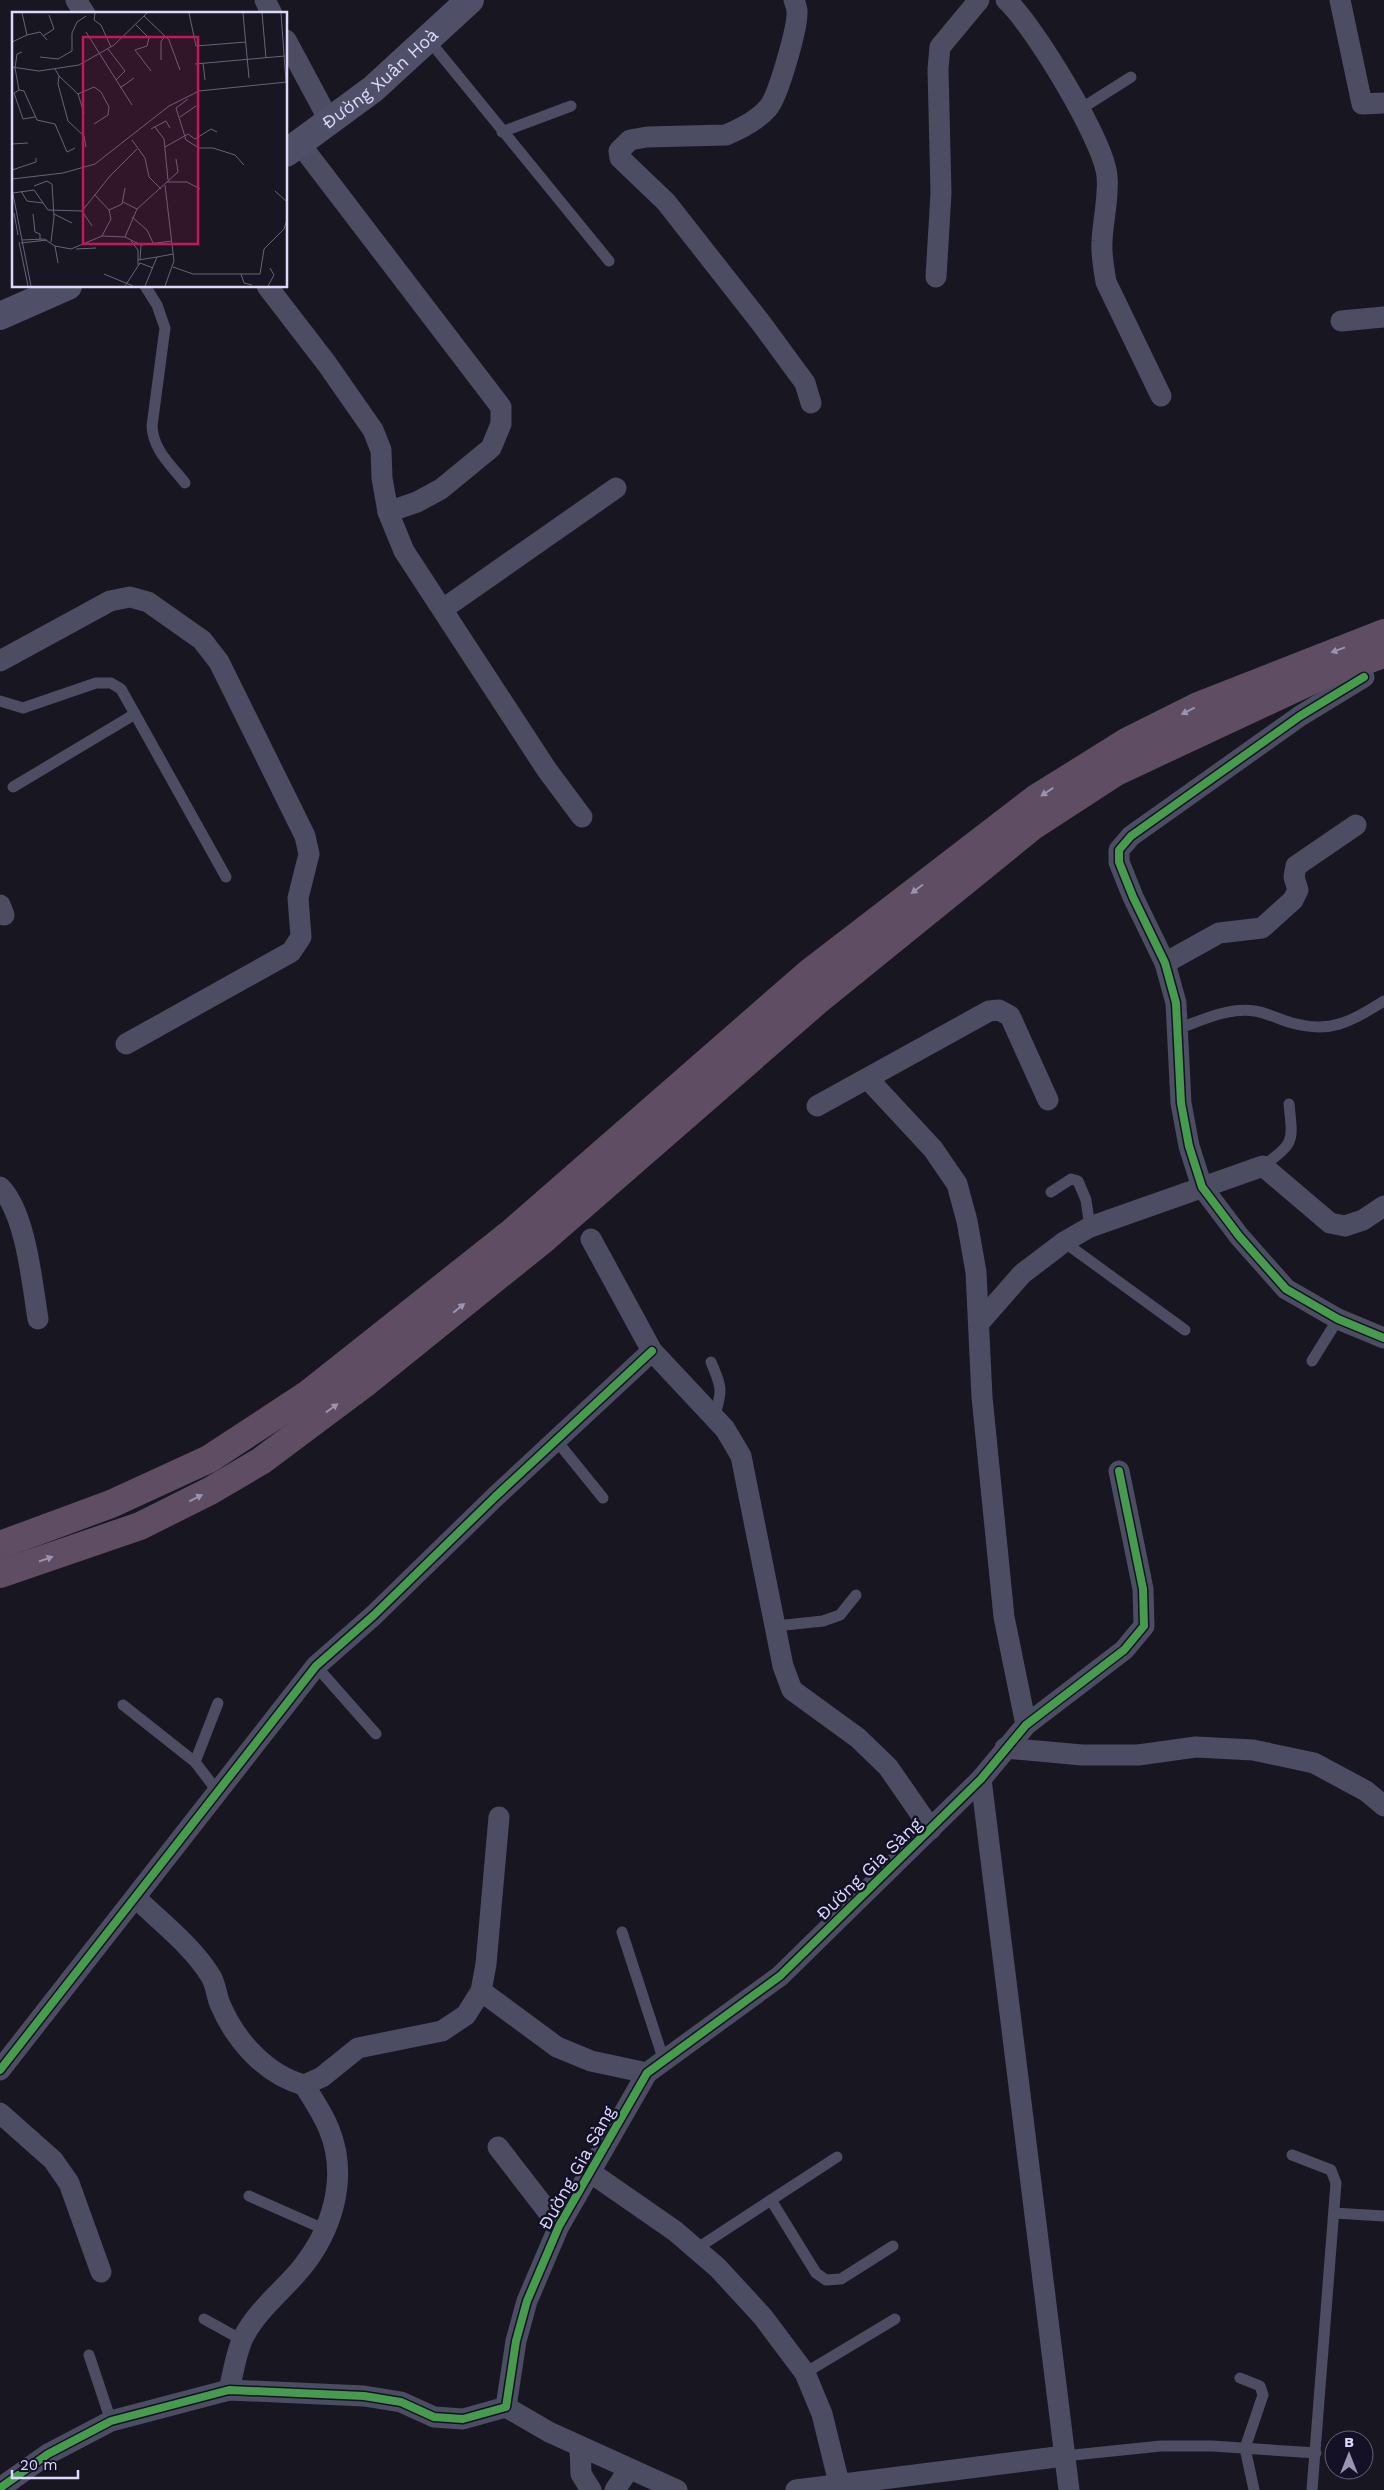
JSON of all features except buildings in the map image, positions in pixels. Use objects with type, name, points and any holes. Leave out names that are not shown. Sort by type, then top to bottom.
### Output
[{"type":"highway","points":[[0,1545],[111,1504],[209,1459],[308,1394],[511,1233],[810,972],[1035,799],[1128,741],[1198,706],[1384,633]]},
{"type":"highway","points":[[0,1574],[140,1526],[210,1491],[260,1461],[364,1384],[544,1239],[816,1002],[1033,826],[1116,772],[1317,678],[1384,654]]},
{"type":"street","points":[[76,0],[84,12]]},
{"type":"street","points":[[265,0],[271,12]]},
{"type":"street","name":"Đường Xuân Hoà","points":[[293,148],[373,89],[470,0]]},
{"type":"street","points":[[794,0],[797,11],[794,32],[774,100],[767,110],[726,135],[648,137],[630,140],[619,151],[620,158],[666,202],[761,323],[805,384],[811,403]]},
{"type":"street","points":[[936,277],[941,193],[938,69],[940,47],[979,0]]},
{"type":"street","points":[[1006,0],[1015,8],[1037,39],[1095,140],[1107,174],[1108,194],[1102,242],[1106,282],[1161,396]]},
{"type":"street","points":[[1340,0],[1362,104],[1384,103]]},
{"type":"street","points":[[288,44],[330,122]]},
{"type":"street","points":[[293,148],[501,407],[501,424],[491,448],[441,489],[417,502],[388,512]]},
{"type":"street","points":[[0,316],[63,288]]},
{"type":"street","points":[[269,288],[327,364],[373,430],[381,450],[382,478],[388,512],[404,551],[547,770],[582,817]]},
{"type":"street","points":[[1341,321],[1384,317]]},
{"type":"street","points":[[443,609],[616,488]]},
{"type":"street","points":[[0,661],[110,601],[130,597],[148,602],[202,640],[219,662],[306,836],[309,854],[298,898],[301,937],[291,952],[126,1044]]},
{"type":"street","points":[[1364,677],[1300,716],[1131,836],[1119,850],[1119,862],[1133,897],[1165,962],[1176,1003],[1181,1103],[1189,1146],[1202,1187],[1239,1236],[1286,1288],[1338,1319],[1384,1338]]},
{"type":"street","points":[[1165,962],[1218,933],[1262,928],[1293,900],[1298,890],[1294,877],[1296,866],[1356,825]]},
{"type":"street","points":[[817,1106],[989,1011],[999,1010],[1010,1016],[1048,1100]]},
{"type":"street","points":[[868,1079],[933,1149],[957,1184],[967,1221],[976,1272],[982,1397],[1004,1617],[1026,1725]]},
{"type":"street","points":[[979,1323],[1022,1274],[1064,1242],[1090,1227],[1263,1166],[1330,1223],[1345,1226],[1363,1220],[1384,1206]]},
{"type":"street","points":[[0,1187],[6,1194],[22,1231],[38,1319]]},
{"type":"street","points":[[591,1239],[652,1351],[714,1416],[725,1429],[742,1456],[783,1666],[792,1690],[858,1738],[888,1768],[931,1830]]},
{"type":"street","points":[[0,2070],[316,1666],[374,1615],[556,1440],[652,1351]]},
{"type":"street","name":"Đường Gia Sàng","points":[[506,2407],[516,2341],[527,2301],[559,2226],[647,2073],[780,1976],[931,1830],[980,1779],[1026,1725],[1124,1650],[1144,1626],[1144,1588],[1119,1471]]},
{"type":"street","points":[[1005,1748],[1082,1755],[1138,1755],[1196,1747],[1253,1750],[1314,1764],[1366,1791],[1384,1806]]},
{"type":"street","points":[[980,1779],[1069,2490]]},
{"type":"street","points":[[136,1898],[195,1956],[212,1976],[220,2003],[232,2028],[248,2050],[287,2081],[304,2085],[322,2077],[358,2048],[442,2031],[466,2015],[481,1991],[486,1964],[499,1817]]},
{"type":"street","points":[[481,1991],[557,2047],[591,2061],[647,2073]]},
{"type":"street","points":[[229,2390],[242,2340],[255,2318],[300,2269],[326,2230],[337,2196],[338,2161],[329,2128],[304,2085]]},
{"type":"street","points":[[0,2113],[53,2160],[69,2183],[101,2272]]},
{"type":"street","points":[[498,2147],[559,2226]]},
{"type":"street","points":[[590,2172],[675,2231],[718,2268],[763,2317],[804,2373],[822,2414],[839,2483]]},
{"type":"street","points":[[0,2488],[48,2454],[111,2421],[229,2390],[364,2396],[401,2402],[434,2417],[463,2419],[506,2407],[580,2447],[677,2490]]},
{"type":"street","points":[[580,2447],[581,2474],[591,2490]]},
{"type":"street","points":[[796,2490],[839,2483],[1064,2456]]},
{"type":"street","points":[[615,2490],[629,2469]]},
{"type":"lane","points":[[428,39],[609,261]]},
{"type":"lane","points":[[1079,110],[1131,77]]},
{"type":"lane","points":[[502,132],[571,106]]},
{"type":"lane","points":[[146,288],[157,305],[165,328],[152,437],[156,447],[185,483]]},
{"type":"lane","points":[[0,701],[22,708],[96,684],[111,684],[121,689],[226,878]]},
{"type":"lane","points":[[13,787],[135,714]]},
{"type":"lane","points":[[1178,1028],[1224,1012],[1255,1011],[1292,1023],[1319,1029],[1353,1020],[1384,1001]]},
{"type":"lane","points":[[1263,1166],[1286,1148],[1292,1139],[1289,1104]]},
{"type":"lane","points":[[1051,1192],[1071,1179],[1078,1181],[1086,1200],[1090,1227]]},
{"type":"lane","points":[[1064,1242],[1185,1330]]},
{"type":"lane","points":[[1312,1361],[1338,1319]]},
{"type":"lane","points":[[711,1362],[720,1384],[721,1394],[714,1416]]},
{"type":"lane","points":[[556,1440],[602,1498]]},
{"type":"lane","points":[[776,1626],[823,1621],[840,1615],[856,1595]]},
{"type":"lane","points":[[316,1666],[376,1734]]},
{"type":"lane","points":[[195,1762],[218,1703]]},
{"type":"lane","points":[[123,1705],[195,1762],[218,1792]]},
{"type":"lane","points":[[622,1932],[664,2061]]},
{"type":"lane","points":[[1292,2155],[1331,2170],[1336,2183],[1312,2490]]},
{"type":"lane","points":[[696,2249],[837,2157]]},
{"type":"lane","points":[[249,2196],[326,2230]]},
{"type":"lane","points":[[771,2200],[816,2273],[826,2280],[841,2279],[893,2246]]},
{"type":"lane","points":[[1334,2213],[1384,2216]]},
{"type":"lane","points":[[204,2319],[242,2340]]},
{"type":"lane","points":[[804,2373],[896,2319]]},
{"type":"lane","points":[[89,2355],[111,2421]]},
{"type":"lane","points":[[1240,2378],[1260,2386],[1263,2395],[1245,2448],[1254,2490]]},
{"type":"lane","points":[[1064,2456],[1161,2446],[1316,2452]]},
{"type":"cycle path","points":[[1364,677],[1300,716],[1131,836],[1119,850],[1119,862],[1133,897],[1165,963],[1176,1003],[1181,1103],[1189,1146],[1202,1187],[1239,1236],[1286,1289],[1338,1319],[1384,1338]]},
{"type":"cycle path","points":[[0,2070],[316,1666],[374,1615],[495,1497],[652,1351]]},
{"type":"cycle path","points":[[0,2488],[48,2454],[111,2421],[229,2390],[364,2396],[401,2402],[434,2417],[463,2419],[506,2407],[516,2341],[527,2301],[559,2226],[647,2073],[780,1976],[981,1779],[1026,1725],[1124,1650],[1144,1626],[1143,1589],[1119,1471]]}]
